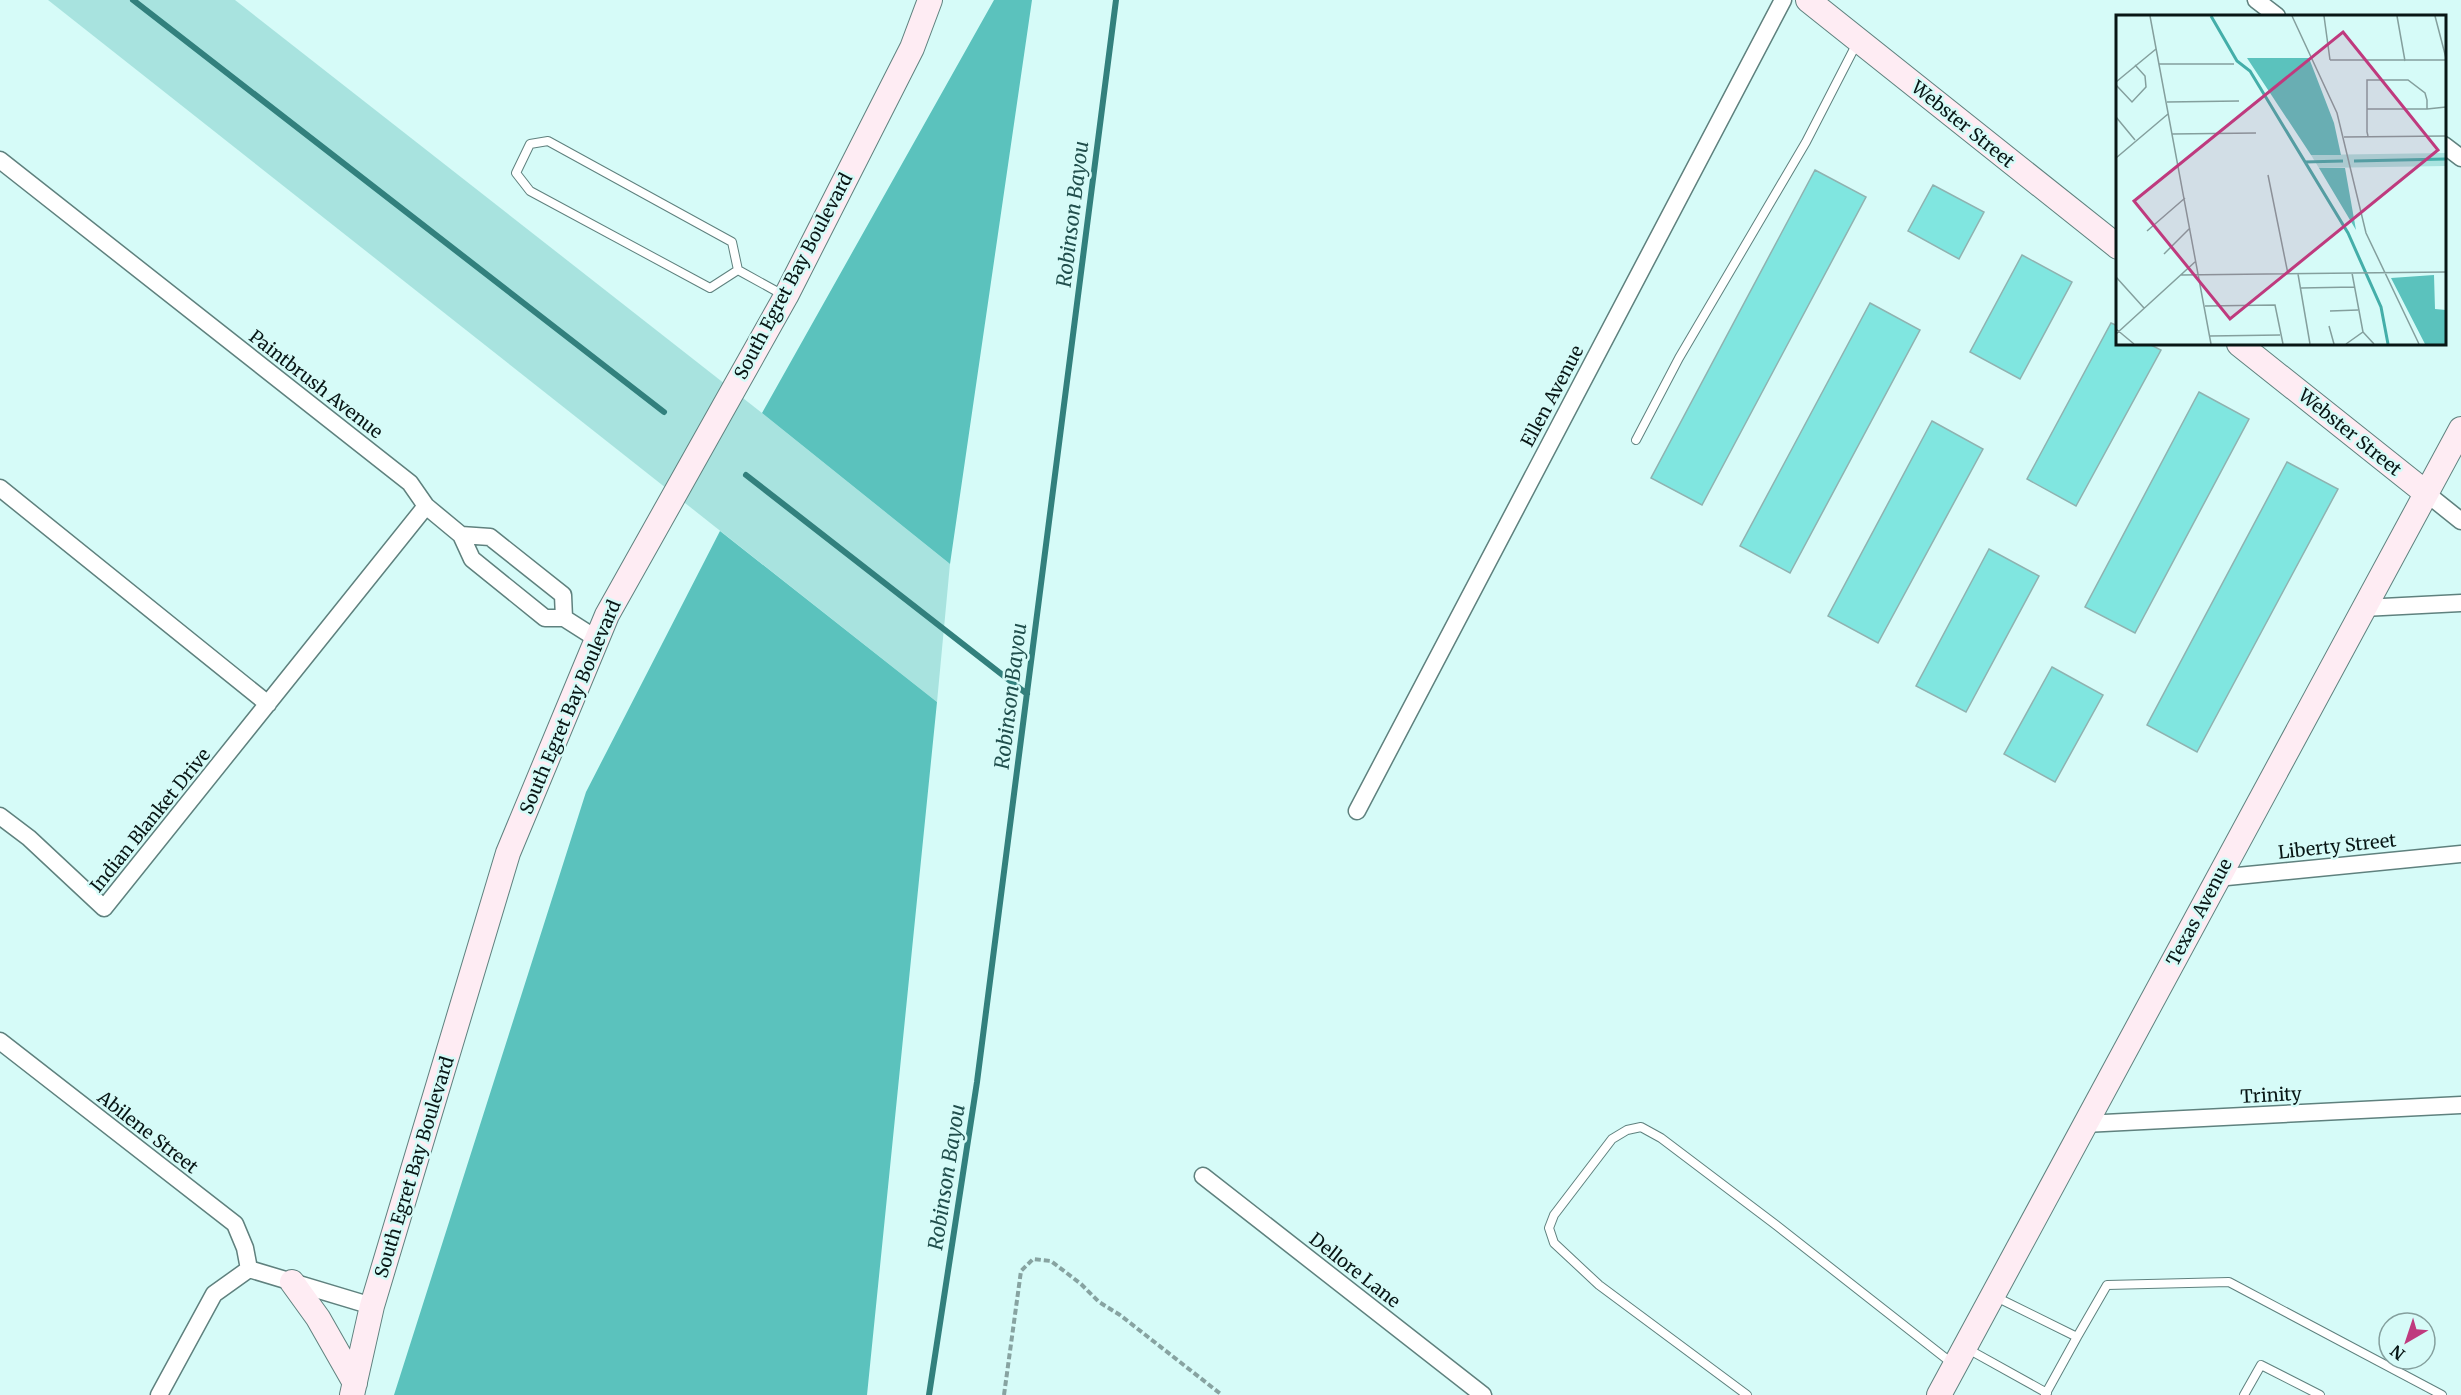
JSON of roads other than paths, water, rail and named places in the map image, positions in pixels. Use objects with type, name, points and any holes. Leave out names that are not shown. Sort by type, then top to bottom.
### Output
[{"type":"street","name":"South Egret Bay Boulevard","points":[[354,1389],[372,1306],[508,853],[607,615],[786,296],[912,48],[930,0]]},
{"type":"street","name":"Ellen Avenue","points":[[1357,811],[1783,0]]},
{"type":"street","name":"Webster Street","points":[[1808,0],[2116,245]]},
{"type":"street","points":[[2256,0],[2276,15]]},
{"type":"street","points":[[2446,146],[2461,158]]},
{"type":"street","name":"Paintbrush Avenue","points":[[0,160],[410,483],[426,506],[461,535],[472,558],[545,618],[564,618],[597,639]]},
{"type":"street","name":"Webster Street","points":[[2239,345],[2461,521]]},
{"type":"street","name":"Texas Avenue","points":[[1939,1395],[2461,429]]},
{"type":"street","points":[[0,488],[268,704]]},
{"type":"street","name":"Indian Blanket Drive","points":[[0,816],[29,838],[104,908],[426,506]]},
{"type":"street","points":[[461,535],[490,537],[563,595],[564,618]]},
{"type":"street","points":[[2363,608],[2461,603]]},
{"type":"street","name":"Liberty Street","points":[[2217,878],[2461,854]]},
{"type":"street","name":"Abilene Street","points":[[0,1041],[235,1224],[246,1248],[249,1269]]},
{"type":"street","name":"Trinity","points":[[2084,1124],[2461,1105]]},
{"type":"street","name":"Dellore Lane","points":[[1203,1176],[1483,1395]]},
{"type":"street","points":[[159,1395],[214,1294],[249,1269],[372,1306]]},
{"type":"street","points":[[292,1282],[318,1318],[354,1389]]},
{"type":"lane","points":[[1636,440],[1679,358],[1806,142],[1858,40]]},
{"type":"lane","points":[[738,270],[710,288],[530,191],[516,173],[530,144],[548,141],[732,242],[738,270],[786,296]]},
{"type":"lane","points":[[1747,1395],[1599,1285],[1554,1243],[1549,1228],[1554,1215],[1612,1140],[1627,1130],[1641,1127],[1661,1138],[1776,1225],[1960,1357],[2046,1394],[2107,1285],[2229,1282],[2442,1395]]},
{"type":"lane","points":[[1993,1295],[2077,1336]]},
{"type":"lane","points":[[2244,1395],[2261,1365],[2319,1395]]},
{"type":"waterway","points":[[133,0],[664,412]]},
{"type":"waterway","name":"Robinson Bayou","points":[[929,1395],[977,1082],[1116,0]]},
{"type":"waterway","points":[[746,475],[1027,694]]}]
